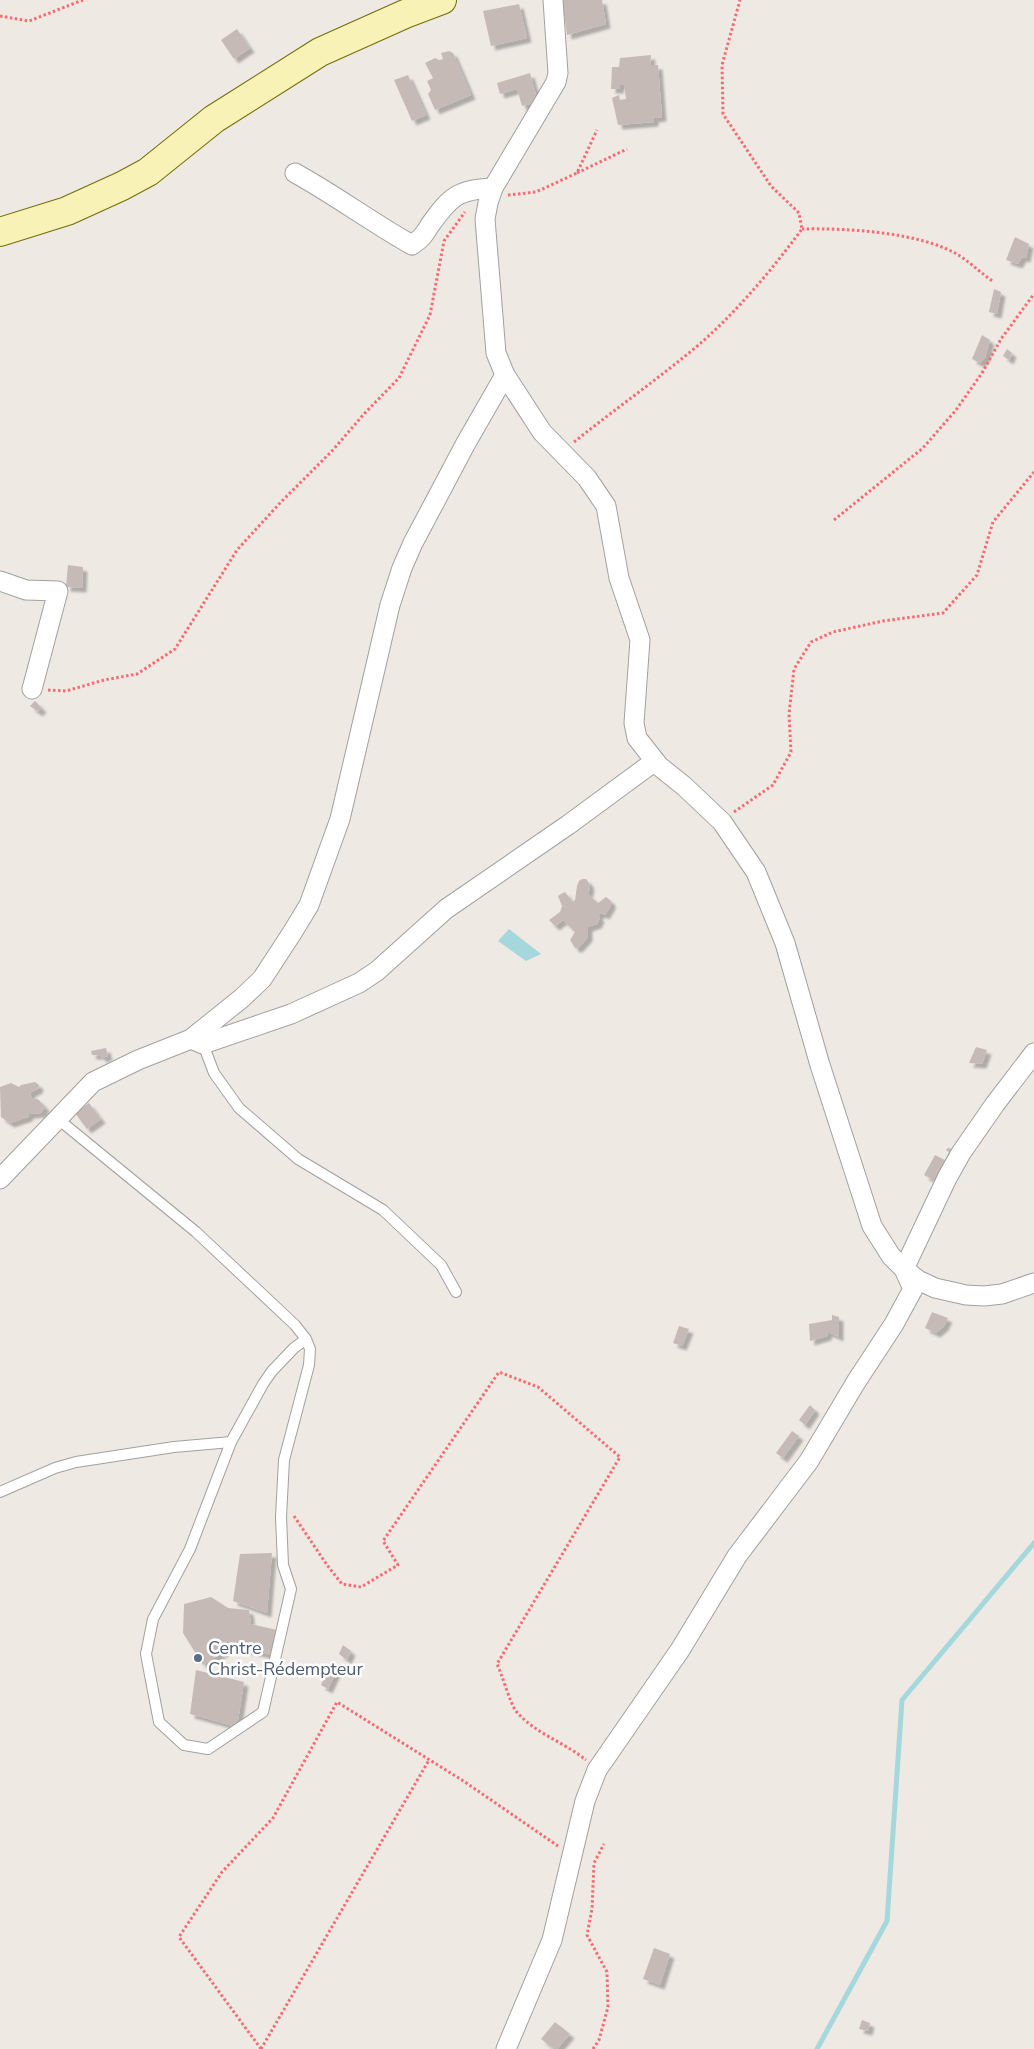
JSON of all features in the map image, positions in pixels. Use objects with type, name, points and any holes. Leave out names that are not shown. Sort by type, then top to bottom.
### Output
[{"type":"street","points":[[0,232],[67,211],[122,186],[148,172],[214,119],[320,52],[405,14],[442,0]]},
{"type":"street","points":[[553,0],[558,73],[556,82],[487,188],[488,203],[485,219],[496,353],[504,375],[542,432],[587,478],[606,506],[620,578],[640,640],[634,723],[637,738],[655,761],[722,822],[756,872],[785,943],[825,1083],[872,1226],[891,1256],[918,1280],[935,1288],[966,1295],[1002,1294],[1034,1283]]},
{"type":"street","points":[[295,172],[330,192],[391,233],[412,244],[421,239],[445,204],[460,192],[487,188]]},
{"type":"street","points":[[197,1042],[262,979],[309,905],[340,819],[390,605],[402,568],[413,543],[466,442],[504,375]]},
{"type":"street","points":[[0,581],[26,590],[58,591],[32,689]]},
{"type":"street","points":[[0,1179],[93,1082],[138,1060],[292,1014],[359,983],[377,971],[446,909],[568,825],[655,761]]},
{"type":"street","points":[[506,2049],[552,1940],[584,1802],[597,1770],[680,1650],[737,1556],[809,1462],[856,1382],[894,1324],[913,1289],[904,1269],[947,1178],[961,1153],[995,1104],[1034,1053]]},
{"type":"lane","points":[[197,1042],[214,1073],[239,1108],[298,1159],[383,1210],[440,1265],[456,1292]]},
{"type":"lane","points":[[58,1119],[196,1232],[295,1325],[306,1339],[310,1349],[309,1365],[284,1460],[281,1491],[283,1565],[291,1590],[263,1712],[208,1749],[184,1745],[159,1722],[146,1654],[153,1619],[190,1549],[230,1442],[268,1377],[294,1348],[306,1339]]},
{"type":"lane","points":[[0,1492],[55,1468],[76,1462],[174,1447],[230,1442]]},
{"type":"path","points":[[0,16],[29,21],[83,0]]},
{"type":"path","points":[[562,452],[696,347],[721,323],[781,257],[802,229],[799,213],[771,186],[723,114],[722,64],[740,0]]},
{"type":"path","points":[[577,174],[598,130]]},
{"type":"path","points":[[32,689],[66,691],[104,680],[137,674],[175,649],[237,550],[280,503],[332,451],[398,378],[430,315],[444,241],[487,188],[503,196],[536,192],[627,149]]},
{"type":"path","points":[[802,229],[868,231],[938,245],[960,256],[994,282]]},
{"type":"path","points":[[834,520],[923,448],[956,410],[982,373],[1001,339],[1034,294]]},
{"type":"path","points":[[722,822],[773,785],[791,752],[789,714],[794,669],[810,642],[833,632],[883,621],[943,613],[977,575],[993,522],[1034,472]]},
{"type":"path","points":[[282,1501],[342,1584],[361,1587],[398,1565],[383,1541],[499,1372],[538,1387],[620,1457],[498,1664],[515,1710],[543,1734],[574,1750],[597,1770]]},
{"type":"path","points":[[429,1760],[261,2049],[179,1937],[222,1872],[273,1818],[337,1702],[465,1782],[572,1856]]},
{"type":"path","points":[[593,2049],[598,2040],[608,2007],[607,1972],[587,1935],[592,1909],[594,1863],[604,1844]]},
{"type":"water","points":[[509,929],[541,954],[526,961],[498,941]]},
{"type":"building","points":[[562,0],[602,0],[606,24],[567,35]]},
{"type":"building","points":[[519,4],[527,38],[491,46],[483,11]]},
{"type":"building","points":[[237,29],[250,48],[234,59],[221,40]]},
{"type":"building","points":[[449,51],[453,53],[471,95],[435,110],[428,94],[431,90],[427,81],[433,78],[425,63],[435,58],[443,59],[441,53]]},
{"type":"building","points":[[651,55],[650,65],[658,65],[662,117],[654,118],[654,122],[618,125],[612,98],[619,95],[620,100],[626,99],[624,84],[620,85],[619,89],[611,89],[612,67],[619,67],[620,58]]},
{"type":"building","points":[[530,73],[538,102],[522,106],[517,89],[500,94],[497,83]]},
{"type":"building","points":[[408,75],[426,115],[412,121],[394,80]]},
{"type":"building","points":[[1015,237],[1029,244],[1026,258],[1022,257],[1018,264],[1006,260]]},
{"type":"building","points":[[994,289],[1001,292],[997,314],[989,312]]},
{"type":"building","points":[[982,335],[990,340],[985,358],[980,363],[972,359]]},
{"type":"building","points":[[1007,349],[1012,353],[1009,360],[1003,356]]},
{"type":"building","points":[[68,565],[83,567],[82,588],[66,587]]},
{"type":"building","points":[[35,701],[42,708],[38,712],[30,706]]},
{"type":"building","points":[[582,879],[586,879],[589,883],[588,894],[598,903],[606,897],[611,901],[611,905],[605,915],[601,913],[598,915],[600,918],[597,924],[588,927],[588,937],[578,948],[575,948],[570,940],[575,932],[563,920],[555,926],[549,920],[560,912],[562,906],[558,896],[565,892],[573,902],[577,886]]},
{"type":"building","points":[[976,1047],[987,1050],[982,1064],[969,1063]]},
{"type":"building","points":[[106,1048],[108,1056],[102,1058],[100,1055],[92,1055],[91,1051]]},
{"type":"building","points":[[35,1082],[39,1085],[38,1089],[30,1093],[32,1098],[38,1099],[45,1107],[41,1113],[29,1114],[28,1117],[10,1123],[1,1117],[0,1087],[11,1083],[19,1087]]},
{"type":"building","points":[[89,1103],[101,1119],[87,1129],[75,1113]]},
{"type":"building","points":[[948,1148],[956,1150],[937,1182],[924,1175],[935,1155],[945,1160],[949,1152],[946,1150]]},
{"type":"building","points":[[932,1312],[948,1318],[944,1326],[936,1333],[925,1328]]},
{"type":"building","points":[[832,1315],[839,1317],[839,1337],[828,1332],[827,1336],[810,1341],[809,1324],[832,1320]]},
{"type":"building","points":[[679,1326],[689,1329],[682,1346],[673,1343]]},
{"type":"building","points":[[810,1405],[815,1410],[805,1425],[799,1420]]},
{"type":"building","points":[[792,1431],[799,1436],[783,1458],[776,1453]]},
{"type":"building","points":[[272,1553],[267,1613],[233,1601],[240,1554]]},
{"type":"building","points":[[211,1597],[228,1608],[249,1610],[251,1624],[277,1630],[272,1655],[231,1647],[203,1665],[183,1633],[184,1604]]},
{"type":"building","points":[[343,1645],[351,1651],[347,1660],[339,1654]]},
{"type":"building","points":[[329,1665],[337,1670],[328,1689],[321,1685]]},
{"type":"building","points":[[196,1670],[244,1682],[237,1727],[190,1714]]},
{"type":"building","points":[[654,1948],[670,1954],[660,1985],[643,1979]]},
{"type":"building","points":[[862,2020],[870,2023],[868,2031],[859,2029]]},
{"type":"building","points":[[555,2022],[570,2034],[557,2049],[554,2049],[541,2039]]},
{"type":"waterway","points":[[817,2049],[887,1921],[902,1700],[1034,1543]]},
{"type":"place","name":"Centre Christ-Rédempteur","points":[[198,1658]]}]
